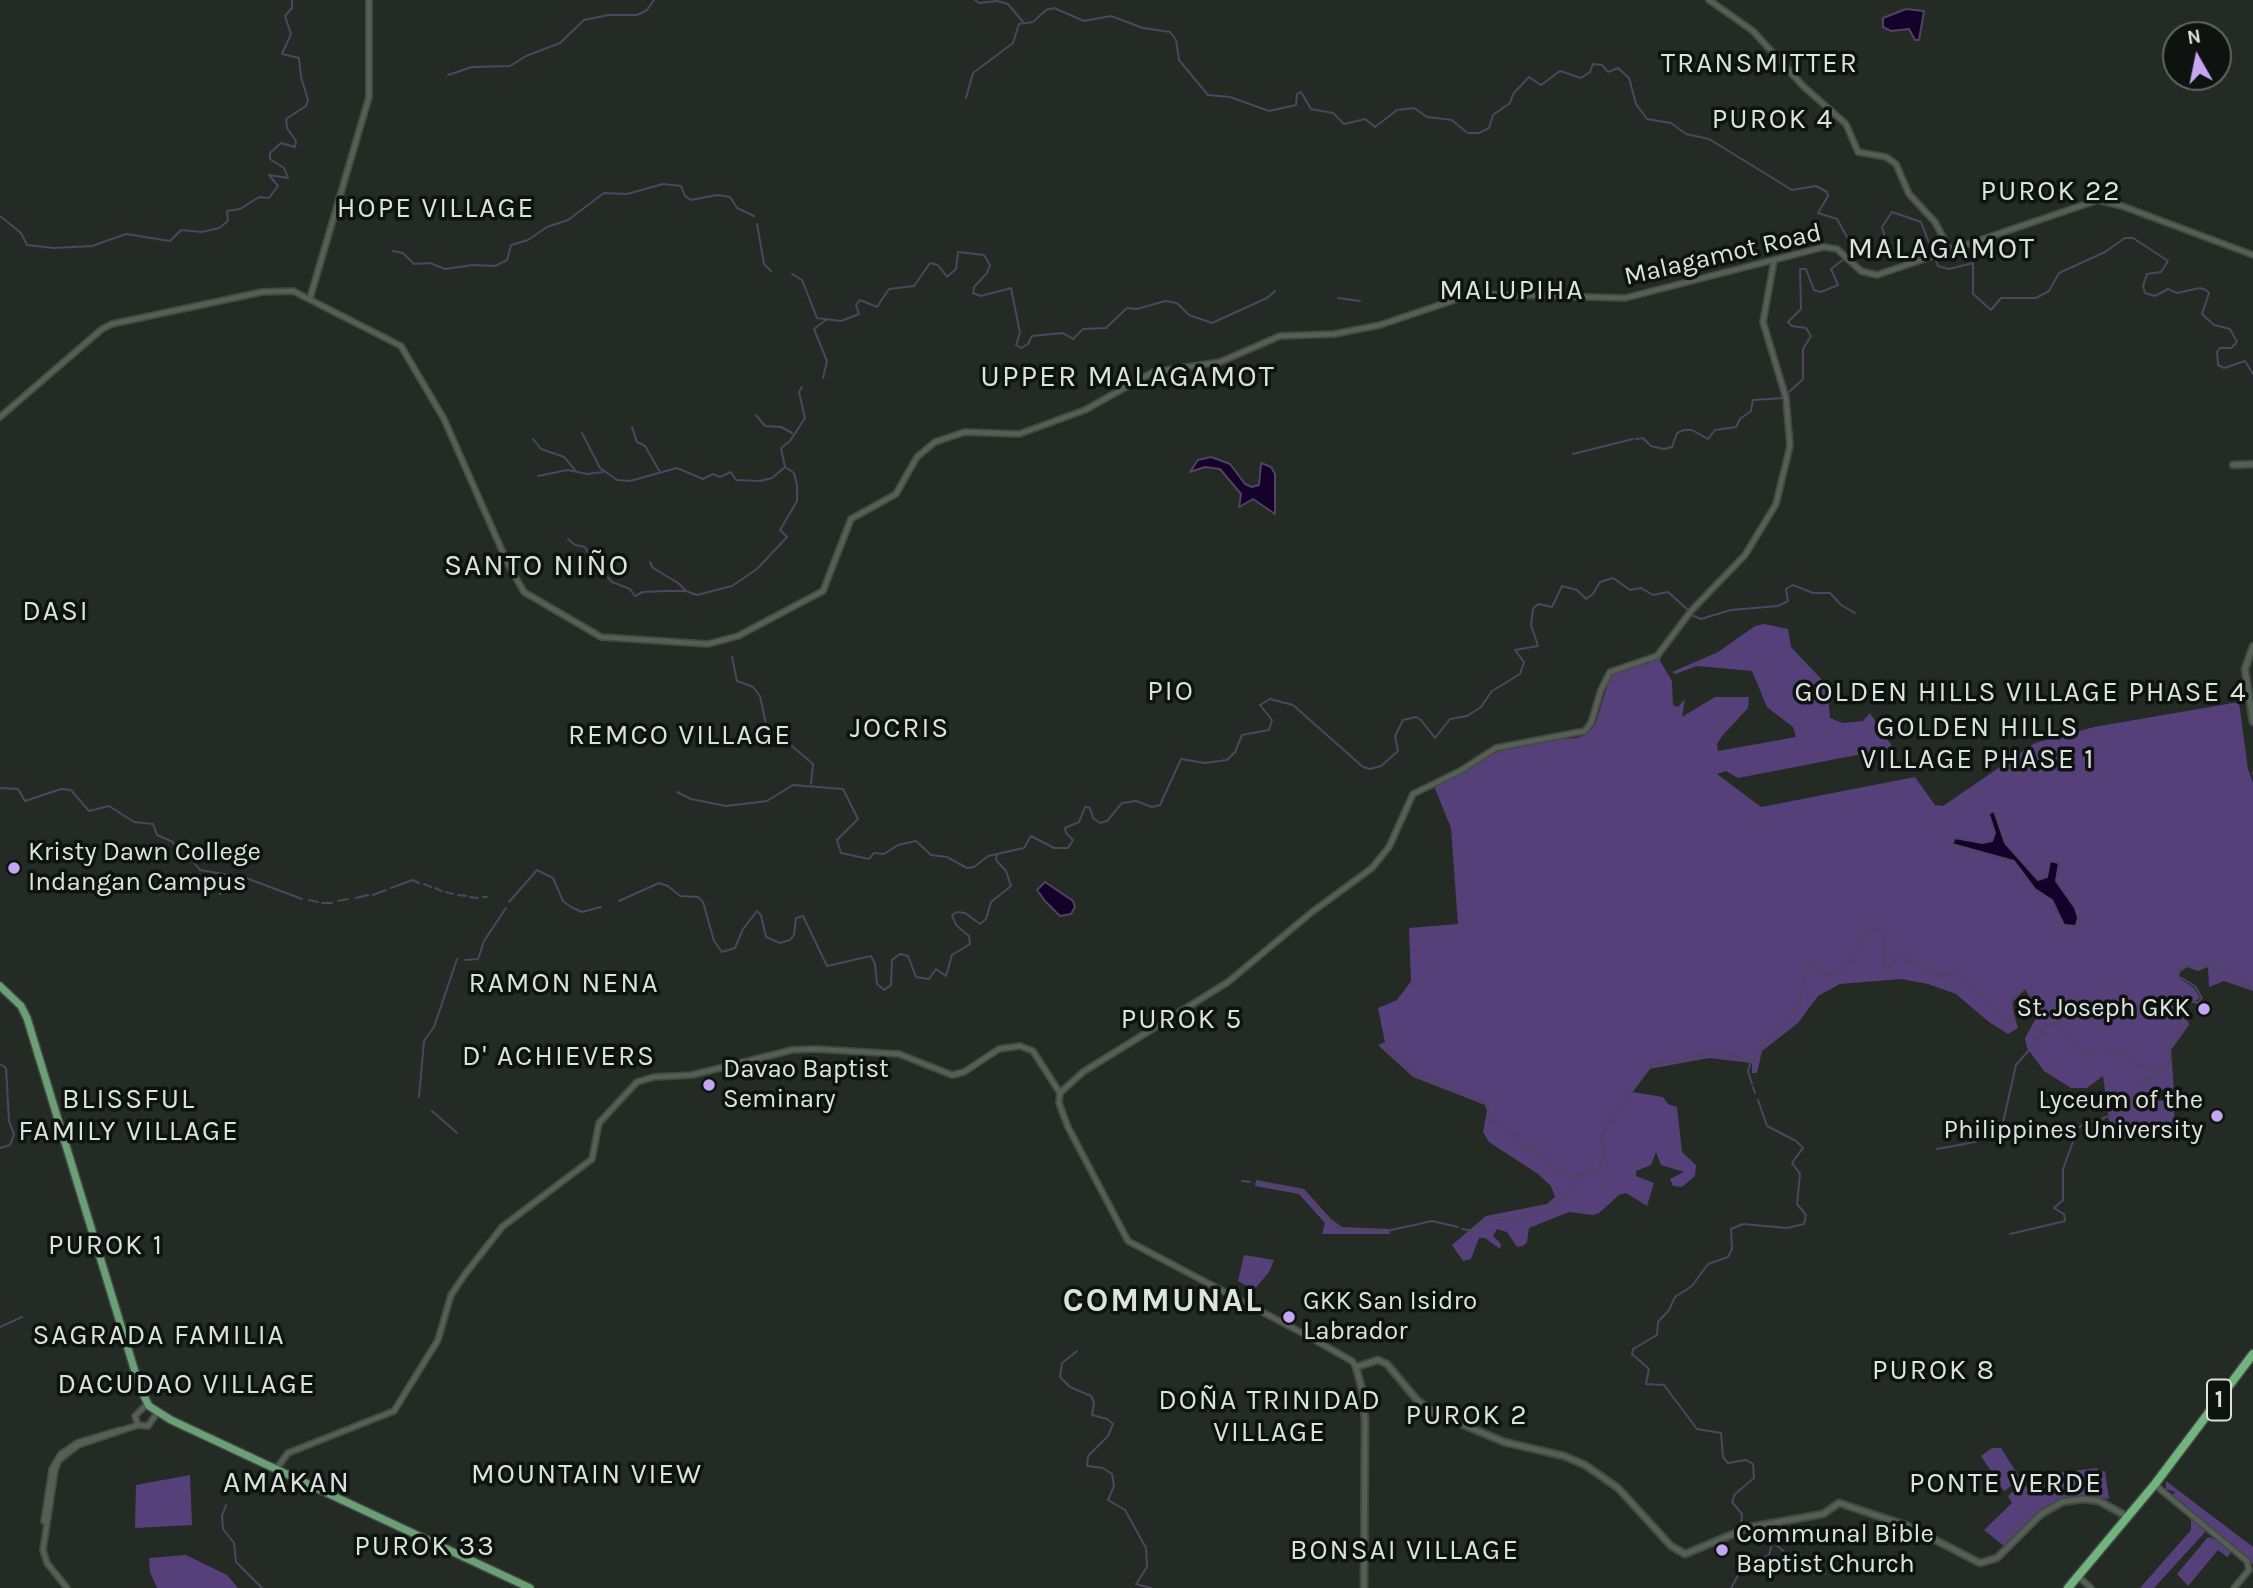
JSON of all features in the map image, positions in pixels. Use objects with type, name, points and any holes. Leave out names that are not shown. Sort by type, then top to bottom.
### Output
[{"type":"highway","name":"1","points":[[2074,1588],[2156,1486],[2253,1354]]},
{"type":"highway","name":"1","points":[[2068,1588],[2080,1578],[2156,1486],[2253,1363]]},
{"type":"main road","points":[[2234,465],[2253,464]]},
{"type":"main road","points":[[2253,646],[2245,669],[2253,722]]},
{"type":"main road","points":[[0,986],[21,1006],[27,1018],[147,1404],[157,1413],[530,1588]]},
{"type":"main road","points":[[1364,1588],[1364,1414],[1356,1367],[1381,1360],[1418,1401],[1433,1412],[1504,1442],[1580,1462],[1618,1488],[1671,1546],[1685,1554],[1750,1527],[1823,1514],[1839,1503],[1903,1524],[1983,1563],[1997,1558],[2045,1510],[2062,1502],[2082,1499],[2099,1501],[2128,1518]]},
{"type":"street","points":[[310,298],[369,97],[369,0]]},
{"type":"street","points":[[1709,0],[1753,31],[1802,86],[1846,124],[1858,152],[1886,157],[1896,164],[1909,194],[1935,222],[1950,250]]},
{"type":"street","name":"Malagamot Road","points":[[0,417],[112,324],[279,289],[293,290],[401,346],[444,419],[508,564],[524,592],[601,637],[708,644],[738,636],[820,593],[831,575],[851,519],[896,494],[921,452],[944,438],[965,432],[1019,434],[1085,410],[1157,370],[1220,362],[1280,336],[1334,334],[1380,325],[1463,295],[1625,298],[1820,247],[1834,248],[1864,272],[1877,275],[2098,200],[2122,206],[2253,255]]},
{"type":"street","points":[[1060,1093],[1083,1072],[1236,977],[1312,912],[1364,874],[1386,853],[1409,800],[1416,792],[1460,771],[1496,748],[1585,731],[1610,672],[1657,656],[1686,616],[1755,541],[1776,504],[1788,458],[1790,438],[1786,398],[1763,322],[1774,261]]},
{"type":"street","points":[[276,1469],[288,1453],[394,1411],[438,1340],[453,1291],[502,1227],[592,1158],[596,1150],[597,1129],[626,1092],[642,1080],[703,1072],[800,1049],[899,1054],[952,1075],[964,1072],[999,1049],[1027,1047],[1033,1051],[1060,1093],[1059,1104],[1065,1121],[1128,1241],[1306,1335],[1352,1361],[1356,1367]]},
{"type":"street","points":[[137,1424],[136,1415],[147,1404]]},
{"type":"street","points":[[65,1588],[45,1565],[40,1550],[52,1469],[70,1446],[137,1424],[148,1426],[157,1413]]},
{"type":"street","points":[[2156,1486],[2247,1561],[2249,1570],[2234,1588]]},
{"type":"street","points":[[2080,1578],[2091,1588]]},
{"type":"shaded area","points":[[1906,9],[1924,11],[1919,40],[1915,40],[1909,29],[1891,31],[1883,27],[1883,18]]},
{"type":"shaded area","points":[[1211,457],[1230,464],[1245,484],[1252,487],[1259,485],[1261,463],[1271,467],[1275,474],[1275,514],[1253,499],[1239,507],[1241,494],[1220,469],[1205,467],[1190,472],[1198,460]]},
{"type":"shaded area","points":[[1764,624],[1788,629],[1791,647],[1827,685],[1830,718],[1843,723],[1863,721],[1870,713],[1893,748],[1738,778],[1726,771],[1717,774],[1761,807],[1915,777],[1935,805],[1943,806],[2035,743],[2094,727],[2239,702],[2248,769],[2253,782],[2253,991],[2224,981],[2209,987],[2208,967],[2198,971],[2187,967],[2180,972],[2179,978],[2194,988],[2200,998],[2196,1001],[2177,998],[2173,1002],[2175,1013],[2188,1021],[2189,1025],[2171,1050],[2174,1091],[2155,1089],[2154,1100],[2174,1102],[2174,1131],[2112,1141],[2103,1076],[2087,1088],[2071,1088],[2044,1071],[2027,1048],[2025,1038],[2039,1013],[2025,989],[2011,1004],[2018,1028],[2008,1034],[1956,994],[1928,984],[1901,979],[1840,984],[1818,996],[1798,1023],[1762,1051],[1757,1073],[1752,1073],[1752,1063],[1709,1058],[1649,1069],[1632,1092],[1663,1097],[1668,1104],[1677,1107],[1682,1152],[1696,1165],[1695,1176],[1682,1187],[1673,1186],[1670,1179],[1684,1172],[1661,1165],[1656,1152],[1651,1165],[1636,1171],[1636,1176],[1654,1183],[1647,1206],[1626,1193],[1619,1195],[1599,1213],[1593,1215],[1569,1212],[1529,1228],[1527,1242],[1517,1247],[1507,1232],[1497,1229],[1493,1236],[1501,1244],[1500,1249],[1485,1238],[1479,1238],[1471,1259],[1463,1261],[1452,1245],[1486,1216],[1547,1204],[1555,1197],[1551,1186],[1538,1174],[1489,1142],[1483,1132],[1487,1111],[1485,1105],[1413,1077],[1378,1045],[1385,1042],[1378,1008],[1397,1000],[1411,981],[1409,928],[1458,924],[1451,828],[1434,786],[1501,750],[1546,740],[1577,738],[1588,733],[1595,725],[1611,674],[1649,663],[1663,653],[1660,661],[1672,681],[1673,705],[1678,707],[1685,699],[1682,717],[1715,697],[1749,697],[1748,708],[1722,736],[1717,744],[1718,751],[1796,737],[1793,727],[1767,707],[1752,671],[1697,666],[1675,674],[1672,672],[1718,652],[1755,626]]},
{"type":"shaded area","points":[[1994,811],[2005,843],[2038,880],[2047,877],[2050,861],[2059,863],[2056,881],[2075,908],[2078,918],[2076,926],[2064,925],[2052,900],[2035,889],[2014,861],[1952,844],[1955,838],[1982,843],[1992,841],[1995,833],[1989,814]]},
{"type":"shaded area","points":[[1045,882],[1073,901],[1075,907],[1071,914],[1060,916],[1045,901],[1037,890]]},
{"type":"shaded area","points":[[1256,1180],[1304,1189],[1331,1219],[1342,1227],[1389,1229],[1390,1234],[1322,1234],[1325,1223],[1299,1194],[1255,1186]]},
{"type":"shaded area","points":[[1244,1255],[1274,1260],[1269,1272],[1254,1290],[1238,1281]]},
{"type":"shaded area","points":[[1992,1448],[2001,1448],[2020,1478],[2014,1483],[2018,1487],[2023,1482],[2027,1488],[2057,1473],[2097,1468],[2099,1472],[2105,1471],[2109,1499],[2081,1495],[2057,1500],[2038,1512],[2004,1546],[1984,1530],[2012,1503],[2008,1496],[2014,1490],[2011,1486],[2004,1491],[1981,1456]]},
{"type":"shaded area","points":[[190,1475],[192,1525],[135,1528],[136,1485]]},
{"type":"shaded area","points":[[2166,1481],[2253,1547],[2253,1564],[2173,1495],[2175,1492],[2166,1489]]},
{"type":"shaded area","points":[[2191,1516],[2207,1530],[2154,1588],[2140,1588],[2191,1530]]},
{"type":"shaded area","points":[[2208,1537],[2222,1541],[2230,1549],[2230,1554],[2227,1557],[2218,1550],[2188,1586],[2177,1574]]},
{"type":"shaded area","points":[[186,1555],[227,1575],[238,1588],[157,1588],[150,1572],[149,1558]]},
{"type":"waterway","points":[[0,216],[21,233],[27,245],[54,248],[92,246],[126,234],[170,241],[181,230],[202,232],[219,228],[228,221],[227,211],[240,209],[259,197],[269,198],[278,186],[269,175],[288,178],[284,168],[270,159],[270,153],[281,143],[295,147],[296,141],[287,128],[286,119],[306,106],[308,100],[299,58],[282,54],[291,34],[285,16],[292,8],[292,0]]},
{"type":"waterway","points":[[448,75],[472,67],[510,66],[526,56],[560,43],[584,20],[609,15],[637,15],[647,10],[654,0]]},
{"type":"waterway","points":[[975,0],[979,3],[997,1],[1008,4],[1023,22]]},
{"type":"waterway","points":[[966,98],[973,73],[1013,43],[1019,24],[1033,22],[1046,10],[1054,8],[1084,21],[1111,16],[1143,28],[1170,32],[1176,40],[1179,60],[1208,95],[1230,97],[1269,111],[1296,105],[1297,94],[1301,92],[1311,109],[1333,113],[1344,124],[1365,119],[1375,127],[1397,110],[1414,108],[1427,117],[1452,120],[1466,132]]},
{"type":"waterway","points":[[1468,133],[1479,133],[1489,128],[1493,115],[1510,103],[1513,94],[1529,77],[1541,85],[1560,71],[1581,78],[1590,72],[1593,64],[1602,65],[1608,72],[1618,68],[1629,78],[1636,104],[1647,119],[1671,123],[1686,134],[1709,139],[1792,190],[1816,186],[1827,192],[1828,196],[1818,213],[1837,219],[1847,237],[1868,256],[1889,252],[1882,227],[1892,212],[1921,222],[1938,266],[1949,269],[1973,263],[1973,294],[1991,310],[2001,298],[2036,298],[2049,291],[2059,273],[2105,252],[2125,238],[2133,238],[2168,261],[2161,272],[2147,274],[2143,286],[2145,293],[2155,296],[2168,289],[2177,293],[2200,288],[2206,290],[2209,293],[2202,314],[2214,325],[2230,329],[2237,342],[2231,348],[2220,348],[2217,352],[2218,365],[2224,368],[2245,361],[2253,374]]},
{"type":"waterway","points":[[393,251],[403,253],[414,264],[430,263],[445,269],[473,265],[495,266],[507,260],[511,245],[528,240],[547,227],[568,220],[604,193],[627,194],[663,184],[681,186],[685,196],[691,200],[717,195],[730,197],[737,208],[754,216]]},
{"type":"waterway","points":[[757,224],[764,264],[771,271]]},
{"type":"waterway","points":[[1848,255],[1858,249]]},
{"type":"waterway","points":[[792,274],[802,280],[817,318],[841,321],[859,314],[856,305],[860,300],[877,307],[889,289],[914,286],[930,263],[938,265],[947,277],[956,269],[958,252],[984,255],[990,265],[987,273],[974,287],[973,293],[981,296],[1011,288],[1020,333],[1016,345],[1021,348],[1028,344],[1032,336],[1063,333],[1073,339],[1083,329],[1106,328],[1127,308],[1137,309],[1165,301],[1177,303],[1189,315],[1212,323],[1267,298],[1275,291]]},
{"type":"waterway","points":[[1789,392],[1803,379],[1803,349],[1811,336],[1806,328],[1792,326],[1788,322],[1801,309],[1800,269],[1806,269],[1814,290],[1821,292],[1838,285],[1831,269],[1844,259]]},
{"type":"waterway","points":[[1338,298],[1360,301]]},
{"type":"waterway","points":[[823,378],[827,361],[814,329],[826,320]]},
{"type":"waterway","points":[[568,539],[575,545],[585,547],[591,559],[612,582],[630,589],[635,596],[643,592],[665,591],[686,591],[697,595],[732,586],[757,569],[787,537],[780,530],[797,501],[797,485],[794,473],[785,467],[781,448],[790,441],[805,418],[799,392],[802,387]]},
{"type":"waterway","points":[[1636,439],[1643,438],[1651,446],[1664,449],[1672,447],[1677,433],[1684,430],[1692,430],[1708,439],[1715,430],[1736,427],[1740,419],[1751,411],[1753,400],[1784,398]]},
{"type":"waterway","points":[[756,415],[765,426],[781,427],[792,433]]},
{"type":"waterway","points":[[632,427],[637,442],[645,446],[660,472]]},
{"type":"waterway","points":[[582,433],[600,468],[617,480],[630,481],[677,468],[703,479],[713,474],[720,477],[731,472],[736,480],[760,481],[772,478],[785,467]]},
{"type":"waterway","points":[[533,439],[541,449],[564,457],[575,470]]},
{"type":"waterway","points":[[1573,454],[1633,439]]},
{"type":"waterway","points":[[538,476],[568,470],[587,474],[603,472]]},
{"type":"waterway","points":[[650,562],[653,568],[686,591]]},
{"type":"waterway","points":[[677,792],[691,799],[726,806],[767,801],[793,785],[843,789],[858,819],[837,840],[841,853],[869,859],[874,853],[884,854],[898,845],[916,841],[931,855],[947,857],[967,868],[974,867],[988,856],[1024,848],[1031,836],[1054,848],[1068,848],[1073,840],[1065,828],[1079,822],[1085,807],[1090,808],[1093,818],[1100,823],[1107,821],[1122,803],[1136,801],[1152,807],[1160,805],[1181,759],[1205,763],[1227,760],[1235,752],[1242,735],[1269,730],[1272,720],[1260,705],[1270,699],[1293,705],[1363,767],[1370,769],[1381,766],[1398,751],[1395,736],[1403,720],[1416,717],[1435,738],[1450,719],[1467,716],[1481,707],[1492,691],[1520,674],[1524,662],[1515,650],[1538,646],[1531,625],[1533,609],[1538,604],[1552,607],[1562,586],[1577,590],[1586,599],[1593,594],[1600,582],[1613,578],[1630,590],[1641,588],[1653,595],[1668,592],[1688,610]]},
{"type":"waterway","points":[[1691,615],[1701,619],[1731,610],[1778,606],[1788,601],[1786,589],[1793,585],[1813,593],[1830,593],[1841,605],[1855,613]]},
{"type":"waterway","points":[[732,657],[737,681],[753,687],[760,696],[766,724],[813,764],[811,784]]},
{"type":"waterway","points":[[0,788],[18,789],[25,801],[61,789],[71,790],[89,811],[109,806],[134,822],[153,824],[157,835],[173,842],[179,853],[192,860],[200,870],[246,878],[302,899]]},
{"type":"waterway","points":[[619,901],[659,883],[668,886],[680,896],[698,897],[703,902],[714,941],[722,952],[735,948],[743,929],[757,911],[761,915],[766,937],[780,943],[790,940],[794,935],[796,918],[803,916],[827,966],[871,956],[875,964],[877,984],[884,990],[891,985],[892,960],[900,954],[908,956],[916,977],[929,979],[936,969],[946,976],[952,955],[970,944],[969,936],[956,925],[952,915],[957,912],[965,913],[980,924],[986,919],[991,902],[1011,886],[1006,871],[996,860],[997,855]]},
{"type":"waterway","points":[[509,902],[537,870],[553,878],[563,901],[571,907],[582,912],[601,907]]},
{"type":"waterway","points":[[220,894],[228,876]]},
{"type":"waterway","points":[[391,888],[413,880],[419,883]]},
{"type":"waterway","points":[[424,884],[431,887]]},
{"type":"waterway","points":[[435,888],[442,891]]},
{"type":"waterway","points":[[373,895],[386,890]]},
{"type":"waterway","points":[[446,892],[453,894]]},
{"type":"waterway","points":[[356,898],[368,895]]},
{"type":"waterway","points":[[458,895],[466,896]]},
{"type":"waterway","points":[[470,897],[478,898]]},
{"type":"waterway","points":[[338,901],[348,899]]},
{"type":"waterway","points":[[309,900],[318,902]]},
{"type":"waterway","points":[[322,903],[332,903]]},
{"type":"waterway","points":[[465,960],[478,959],[484,941],[506,908]]},
{"type":"waterway","points":[[1752,1084],[1748,1071],[1751,1061],[1800,1004],[1804,968],[1812,965],[1822,974],[1837,976],[1854,956],[1867,931],[1879,928],[1885,935],[1885,969],[1889,970],[1895,956],[1902,953],[1910,962],[1939,976],[1957,974],[1979,992],[2007,1023],[2014,1019],[2011,1000],[2025,988],[2038,1007],[2056,1017],[2075,1046],[2084,1053],[2092,1054]]},
{"type":"waterway","points":[[419,1097],[424,1041],[434,1027],[457,959]]},
{"type":"waterway","points":[[2104,1051],[2117,1051],[2145,1067],[2165,1071],[2169,1064],[2171,1044],[2187,1022],[2176,1011],[2175,1001],[2181,999],[2198,1003],[2202,998],[2195,986],[2178,976],[2183,966],[2208,965],[2253,988]]},
{"type":"waterway","points":[[1937,1149],[1975,1142],[2002,1127],[2016,1065],[2038,1040],[2046,1025],[2058,1022]]},
{"type":"waterway","points":[[1384,1046],[1416,1075],[1488,1104],[1488,1117],[1516,1136],[1521,1145],[1543,1155],[1558,1173],[1577,1177],[1598,1170],[1603,1157],[1602,1137],[1606,1126],[1652,1065],[1718,1052],[1750,1061]]},
{"type":"waterway","points":[[0,1064],[6,1068],[9,1121],[14,1134],[10,1145],[0,1148]]},
{"type":"waterway","points":[[2136,1088],[2161,1072]]},
{"type":"waterway","points":[[1753,1087],[1755,1093]]},
{"type":"waterway","points":[[2010,1234],[2065,1221],[2064,1214],[2054,1208],[2063,1200],[2063,1169],[2078,1128],[2088,1121],[2099,1120],[2121,1111],[2133,1097]]},
{"type":"waterway","points":[[1741,1524],[1742,1514],[1732,1502],[1735,1494],[1754,1478],[1753,1464],[1746,1460],[1728,1463],[1723,1457],[1721,1433],[1697,1429],[1664,1385],[1646,1384],[1649,1369],[1632,1354],[1633,1349],[1657,1335],[1658,1322],[1669,1310],[1675,1297],[1692,1286],[1708,1264],[1728,1257],[1732,1249],[1731,1229],[1743,1224],[1787,1228],[1804,1224],[1806,1215],[1797,1204],[1800,1174],[1792,1163],[1803,1148],[1796,1141],[1767,1126],[1758,1100]]},
{"type":"waterway","points":[[432,1111],[457,1133]]},
{"type":"waterway","points":[[1462,1229],[1473,1231],[1485,1221],[1518,1219],[1559,1204],[1576,1178]]},
{"type":"waterway","points":[[1242,1181],[1250,1182]]},
{"type":"waterway","points":[[1257,1182],[1304,1192],[1329,1221],[1342,1230],[1387,1231],[1432,1221],[1458,1227]]},
{"type":"waterway","points":[[0,1327],[22,1317]]},
{"type":"waterway","points":[[1077,1351],[1062,1363],[1060,1377],[1070,1387],[1091,1396],[1094,1402],[1092,1415],[1107,1419],[1113,1424],[1108,1436],[1088,1456],[1087,1466],[1103,1468],[1112,1474],[1114,1486],[1108,1500],[1125,1510],[1146,1548],[1147,1567],[1136,1584],[1151,1588]]},
{"type":"waterway","points":[[226,1505],[222,1516],[223,1529],[234,1543],[236,1562],[262,1588]]},
{"type":"waterway","points":[[1749,1532],[1767,1537],[1789,1556],[1815,1563],[1825,1574]]},
{"type":"waterway","points":[[1731,1588],[1741,1570],[1769,1555],[1772,1544]]},
{"type":"place","name":"Kristy Dawn College Indangan Campus","points":[[14,868]]},
{"type":"place","name":"St. Joseph GKK","points":[[2204,1009]]},
{"type":"place","name":"Davao Baptist Seminary","points":[[709,1085]]},
{"type":"place","name":"Lyceum of the Philippines University","points":[[2217,1116]]},
{"type":"place","name":"GKK San Isidro Labrador","points":[[1289,1317]]},
{"type":"place","name":"Communal Bible Baptist Church","points":[[1722,1550]]},
{"type":"district","name":"TRANSMITTER","points":[[1760,64]]},
{"type":"district","name":"PUROK 4","points":[[1773,120]]},
{"type":"district","name":"PUROK 22","points":[[2051,192]]},
{"type":"district","name":"HOPE VILLAGE","points":[[436,209]]},
{"type":"district","name":"MALAGAMOT","points":[[1942,249]]},
{"type":"district","name":"MALUPIHA","points":[[1512,291]]},
{"type":"district","name":"UPPER MALAGAMOT","points":[[1128,377]]},
{"type":"district","name":"SANTO NIÑO","points":[[537,566]]},
{"type":"district","name":"DASI","points":[[56,612]]},
{"type":"district","name":"PIO","points":[[1171,692]]},
{"type":"district","name":"GOLDEN HILLS VILLAGE PHASE 4","points":[[2021,693]]},
{"type":"district","name":"JOCRIS","points":[[900,729]]},
{"type":"district","name":"REMCO VILLAGE","points":[[680,736]]},
{"type":"district","name":"GOLDEN HILLS VILLAGE PHASE 1","points":[[1978,744]]},
{"type":"district","name":"RAMON NENA","points":[[564,984]]},
{"type":"district","name":"PUROK 5","points":[[1182,1020]]},
{"type":"district","name":"D' ACHIEVERS","points":[[559,1057]]},
{"type":"district","name":"BLISSFUL FAMILY VILLAGE","points":[[129,1116]]},
{"type":"district","name":"PUROK 1","points":[[106,1246]]},
{"type":"district","name":"COMMUNAL","points":[[1163,1302]]},
{"type":"district","name":"SAGRADA FAMILIA","points":[[159,1336]]},
{"type":"district","name":"PUROK 8","points":[[1934,1371]]},
{"type":"district","name":"DACUDAO VILLAGE","points":[[187,1385]]},
{"type":"district","name":"PUROK 2","points":[[1467,1416]]},
{"type":"district","name":"DOÑA TRINIDAD VILLAGE","points":[[1270,1417]]},
{"type":"district","name":"MOUNTAIN VIEW","points":[[587,1475]]},
{"type":"district","name":"AMAKAN","points":[[287,1483]]},
{"type":"district","name":"PONTE VERDE","points":[[2006,1484]]},
{"type":"district","name":"PUROK 33","points":[[425,1547]]},
{"type":"district","name":"BONSAI VILLAGE","points":[[1405,1551]]}]
